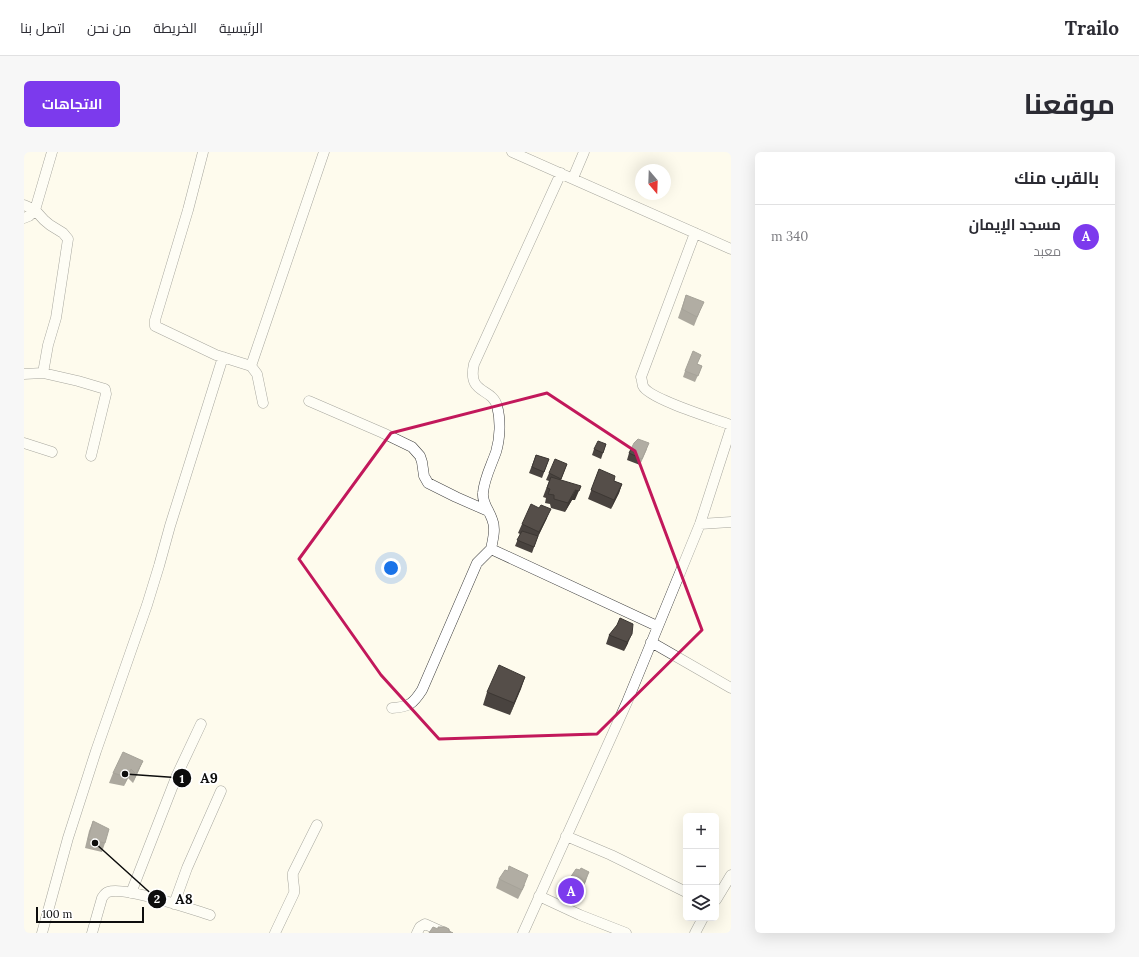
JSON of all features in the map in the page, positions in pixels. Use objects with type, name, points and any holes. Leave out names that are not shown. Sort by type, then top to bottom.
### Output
[{"type":"street","points":[[24,218],[35,210],[52,152]]},
{"type":"street","points":[[203,152],[188,210],[154,322],[155,326],[216,356],[251,366],[257,374],[263,403]]},
{"type":"street","points":[[251,366],[324,152]]},
{"type":"street","points":[[512,152],[731,249]]},
{"type":"street","points":[[573,178],[584,152]]},
{"type":"street","points":[[392,708],[403,708],[410,705],[422,690],[477,563],[491,549],[494,527],[492,518],[484,504],[482,495],[486,478],[498,444],[499,425],[497,405],[493,399],[479,388],[474,381],[472,374],[474,364],[561,173]]},
{"type":"street","points":[[24,205],[35,210],[50,226],[63,233],[68,239],[56,318],[48,345],[43,372]]},
{"type":"street","points":[[695,233],[641,377],[643,386],[648,392],[659,399],[731,425]]},
{"type":"street","points":[[42,933],[68,838],[96,751],[160,566],[170,526],[223,357]]},
{"type":"street","points":[[24,374],[43,372],[102,387],[106,391],[91,456]]},
{"type":"street","points":[[310,402],[412,447],[420,456],[424,476],[428,483],[488,511]]},
{"type":"street","points":[[522,933],[624,708],[700,524],[731,428]]},
{"type":"street","points":[[24,443],[52,452]]},
{"type":"street","points":[[700,524],[731,522]]},
{"type":"street","points":[[491,549],[657,626]]},
{"type":"street","points":[[651,642],[731,688]]},
{"type":"street","points":[[131,893],[178,775],[201,724]]},
{"type":"street","points":[[174,904],[187,868],[221,791]]},
{"type":"street","points":[[275,933],[294,893],[295,888],[292,877],[293,873],[317,825]]},
{"type":"street","points":[[566,836],[611,855],[683,891]]},
{"type":"street","points":[[719,895],[731,875]]},
{"type":"street","points":[[92,933],[99,904],[105,894],[110,891],[131,893],[210,915]]},
{"type":"street","points":[[538,896],[580,915],[626,933]]},
{"type":"street","points":[[695,933],[701,921]]},
{"type":"street","points":[[417,933],[420,927],[425,924],[445,933]]},
{"type":"highlighted area","points":[[547,393],[635,451],[702,630],[597,734],[439,739],[381,675],[299,559],[391,433]]},
{"type":"building","points":[[686,295],[704,302],[697,317],[682,309]]},
{"type":"building","points":[[693,351],[701,355],[697,364],[702,366],[698,376],[685,371]]},
{"type":"building","points":[[638,439],[649,443],[642,459],[629,453],[634,443]]},
{"type":"building","points":[[598,441],[606,444],[603,453],[594,449]]},
{"type":"building","points":[[536,455],[549,459],[544,472],[532,467]]},
{"type":"building","points":[[555,459],[567,464],[561,479],[549,473]]},
{"type":"building","points":[[599,469],[615,476],[614,481],[622,484],[614,500],[591,490]]},
{"type":"building","points":[[551,477],[581,486],[579,491],[575,490],[568,503],[554,499],[554,495],[548,494],[550,489],[547,488]]},
{"type":"building","points":[[531,504],[539,508],[541,505],[551,509],[539,532],[522,524]]},
{"type":"building","points":[[522,531],[538,536],[534,547],[517,540]]},
{"type":"building","points":[[620,618],[633,624],[632,634],[627,642],[609,635],[617,625]]},
{"type":"building","points":[[499,665],[525,677],[514,703],[487,692]]},
{"type":"building","points":[[123,752],[143,761],[136,774],[131,769],[127,777],[113,773]]},
{"type":"building","points":[[93,821],[109,829],[105,843],[88,839]]},
{"type":"building","points":[[509,866],[528,875],[522,890],[499,879],[505,870],[508,871]]},
{"type":"building","points":[[581,868],[589,872],[580,890],[571,886],[573,880],[570,878],[576,869],[580,870]]},
{"type":"building","points":[[433,927],[438,929],[438,927],[445,927],[453,933],[429,933]]},
{"type":"place","name":"A9","points":[[125,774]]},
{"type":"place","name":"A8","points":[[95,843]]},
{"type":"place","name":"مسجد الإيمان","points":[[571,891]]}]
